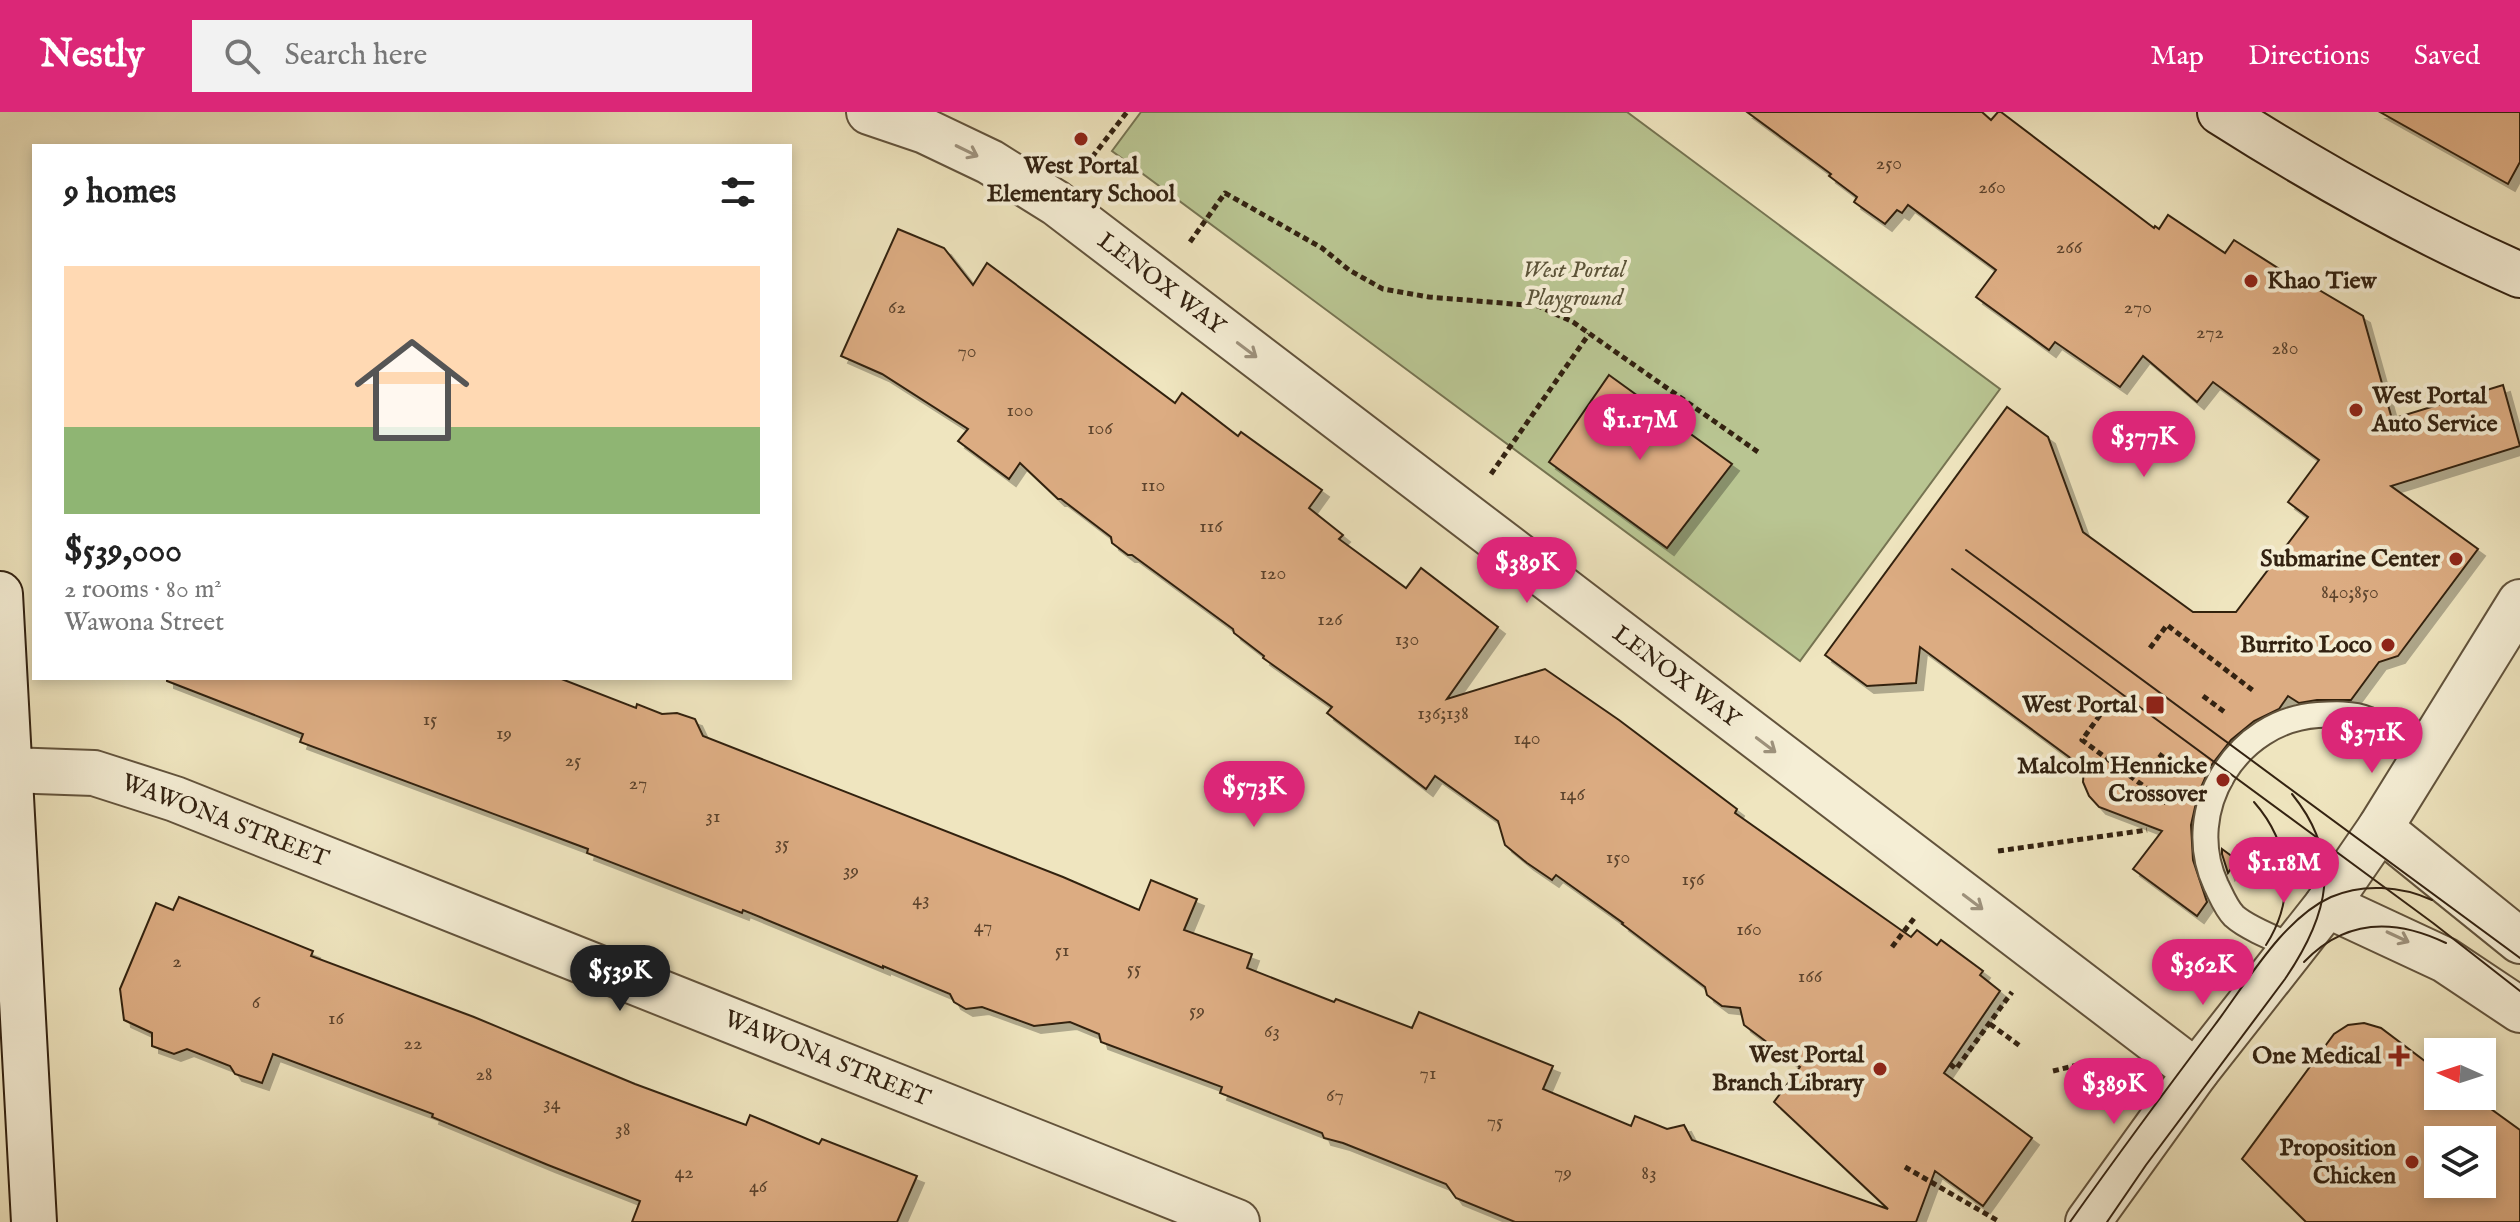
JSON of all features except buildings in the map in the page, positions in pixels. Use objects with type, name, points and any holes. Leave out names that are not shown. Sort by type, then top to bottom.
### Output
[{"type":"street","name":"LENOX WAY","points":[[869,112],[925,131],[990,162],[1056,203],[2196,1072]]},
{"type":"street","points":[[2220,112],[2368,201],[2460,249],[2520,275]]},
{"type":"street","points":[[0,594],[8,770],[8,897],[34,1222]]},
{"type":"street","points":[[2088,1222],[2196,1072],[2327,905],[2380,828],[2520,602]]},
{"type":"street","name":"WAWONA STREET","points":[[8,770],[94,773],[175,799],[1237,1222]]},
{"type":"street","points":[[2380,828],[2520,941]]},
{"type":"street","points":[[2327,905],[2445,960],[2520,1010]]},
{"type":"lane","points":[[2294,947],[2235,917],[2211,874],[2206,845],[2207,815],[2220,779],[2251,739],[2276,724],[2304,716],[2334,714],[2366,719],[2422,758]]},
{"type":"path","points":[[1056,203],[1127,112]]},
{"type":"path","points":[[1185,249],[1225,193],[1322,248],[1349,270],[1383,289],[1429,297],[1538,306],[1573,322],[1758,452]]},
{"type":"path","points":[[1490,476],[1589,334]]},
{"type":"path","points":[[2150,648],[2167,625],[2260,695]]},
{"type":"path","points":[[2203,696],[2230,716]]},
{"type":"path","points":[[2100,715],[2082,740],[2177,810]]},
{"type":"path","points":[[2159,754],[2186,775]]},
{"type":"path","points":[[1998,851],[2147,830]]},
{"type":"path","points":[[1892,947],[1918,913]]},
{"type":"path","points":[[1950,1064],[1956,1069],[2016,985]]},
{"type":"path","points":[[1990,1024],[2020,1046]]},
{"type":"path","points":[[2053,1071],[2094,1061]]},
{"type":"path","points":[[1905,1167],[2000,1222]]},
{"type":"green space","name":"West Portal Playground","points":[[1141,112],[1627,112],[2000,389],[1800,661],[1112,151]]},
{"type":"tram line","points":[[1966,550],[2520,958]]},
{"type":"tram line","points":[[1952,569],[2433,923],[2520,991]]},
{"type":"tram line","points":[[2107,1222],[2285,979],[2312,933],[2320,910],[2324,864],[2319,841],[2292,794]]},
{"type":"tram line","points":[[2254,802],[2276,835],[2285,872],[2282,909],[2266,945]]},
{"type":"tram line","points":[[2070,1222],[2266,954],[2297,921],[2331,897],[2356,890],[2395,889],[2432,900]]},
{"type":"tram line","points":[[2304,962],[2336,937],[2371,927],[2408,929],[2446,943]]},
{"type":"place","name":"West Portal Elementary School","points":[[1081,139]]},
{"type":"place","name":"Khao Tiew","points":[[2251,281]]},
{"type":"place","name":"West Portal Auto Service","points":[[2356,410]]},
{"type":"place","name":"Submarine Center","points":[[2456,559]]},
{"type":"place","name":"Burrito Loco","points":[[2388,645]]},
{"type":"place","name":"West Portal","points":[[2155,705]]},
{"type":"place","name":"Malcolm Hennicke Crossover","points":[[2223,780]]},
{"type":"place","name":"One Medical","points":[[2399,1056]]},
{"type":"place","name":"West Portal Branch Library","points":[[1880,1069]]},
{"type":"place","name":"Proposition Chicken","points":[[2412,1162]]}]
